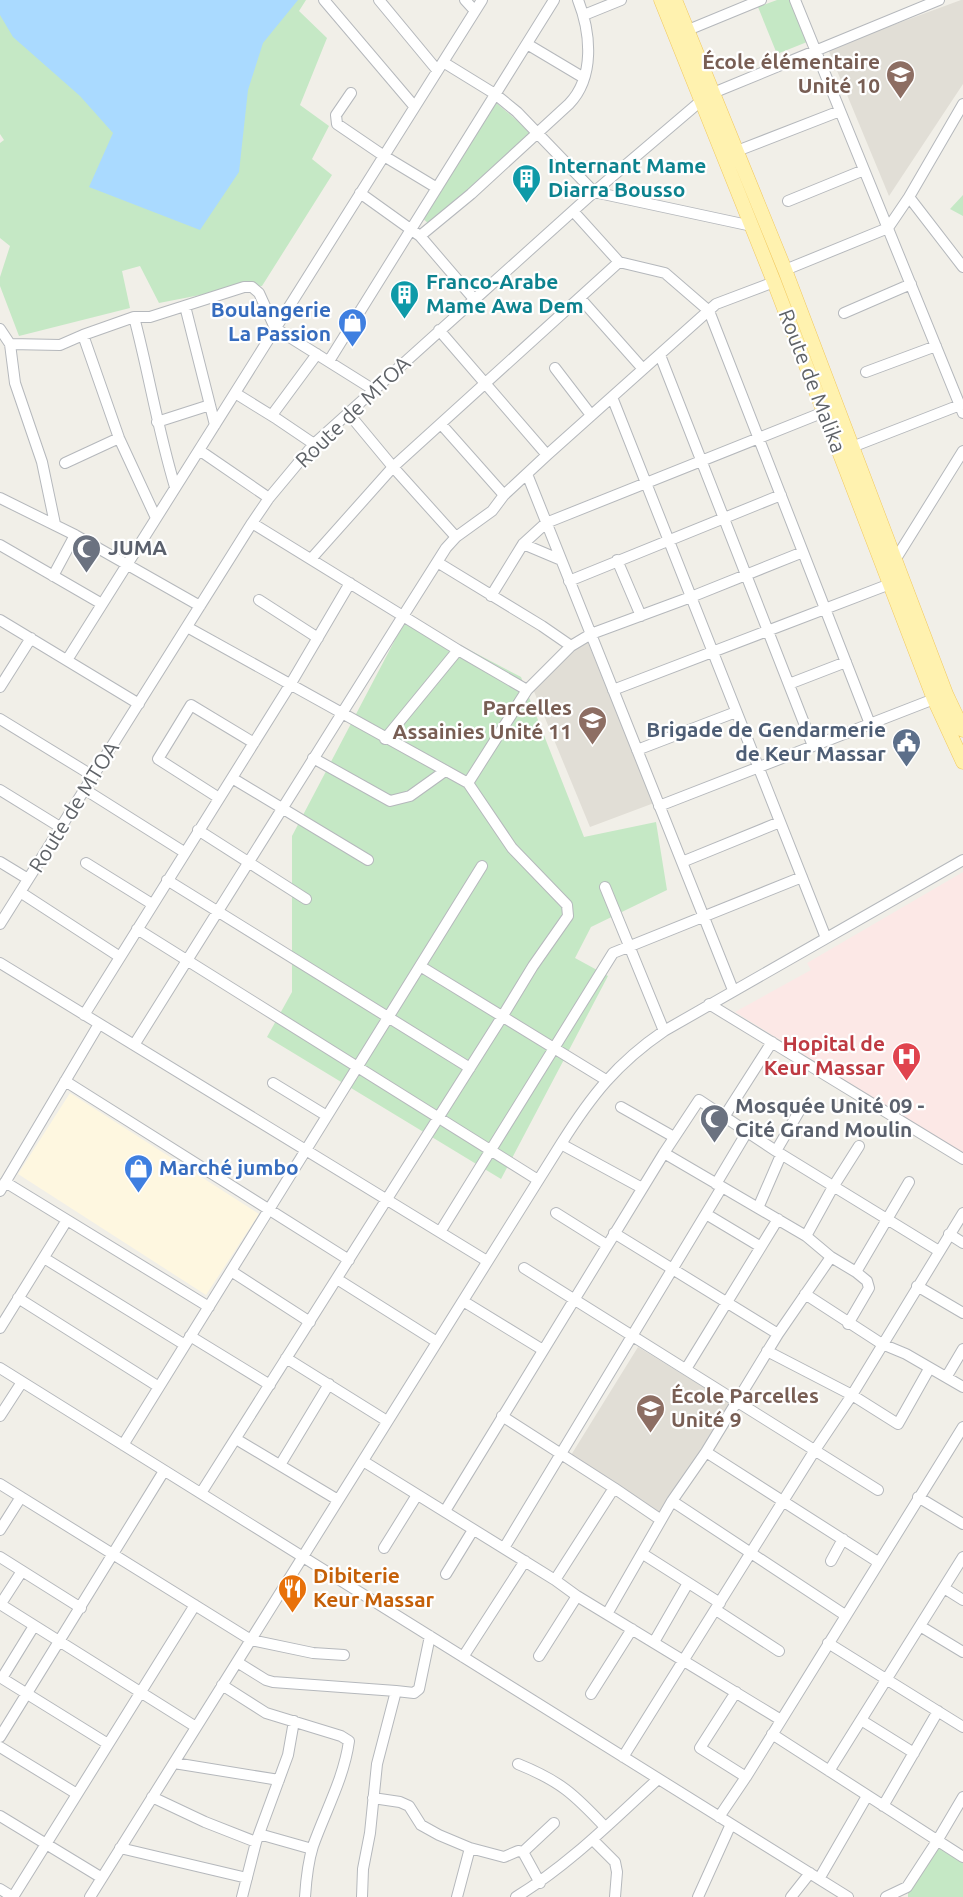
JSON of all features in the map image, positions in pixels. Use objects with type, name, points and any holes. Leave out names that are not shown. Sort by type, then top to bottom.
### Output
[{"type":"main road","name":"Route de Malika","points":[[661,0],[737,152],[785,270],[946,694],[963,729]]},
{"type":"main road","name":"Route de Malika","points":[[675,0],[688,30],[707,96],[752,226],[934,699],[963,762]]},
{"type":"street","points":[[324,0],[414,106]]},
{"type":"street","points":[[379,0],[440,66],[495,94],[537,133],[594,192],[752,226]]},
{"type":"street","points":[[465,0],[475,11]]},
{"type":"street","points":[[67,660],[482,0]]},
{"type":"street","points":[[329,361],[416,233],[437,188],[554,0]]},
{"type":"street","points":[[416,233],[471,194],[575,98],[584,78],[589,39],[578,0]]},
{"type":"street","points":[[584,15],[621,0]]},
{"type":"street","points":[[688,30],[761,0]]},
{"type":"street","points":[[795,0],[961,409],[852,447]]},
{"type":"street","name":"Route de MTOA","points":[[0,924],[252,523],[269,498],[314,444],[594,192],[707,96],[816,50],[916,4],[939,0]]},
{"type":"street","points":[[527,44],[584,78]]},
{"type":"street","points":[[351,93],[336,115],[337,124],[437,188]]},
{"type":"street","points":[[785,270],[888,228],[909,197],[963,104]]},
{"type":"street","points":[[737,152],[840,111]]},
{"type":"street","points":[[788,201],[864,170]]},
{"type":"street","points":[[360,193],[416,233],[474,299]]},
{"type":"street","points":[[909,197],[963,267]]},
{"type":"street","points":[[573,211],[619,262],[665,273],[709,311],[870,724]]},
{"type":"street","points":[[311,559],[393,467],[619,262]]},
{"type":"street","points":[[134,1045],[437,562],[456,537],[492,511],[504,495],[547,455],[717,304],[774,282]]},
{"type":"street","points":[[844,313],[911,284]]},
{"type":"street","points":[[10,344],[60,345],[134,317],[150,317],[252,286],[259,293],[275,328],[374,390]]},
{"type":"street","points":[[580,298],[643,369]]},
{"type":"street","points":[[185,306],[215,425]]},
{"type":"street","points":[[134,317],[157,422],[175,487]]},
{"type":"street","points":[[0,330],[10,344],[15,383],[42,462],[55,524]]},
{"type":"street","points":[[439,330],[547,455]]},
{"type":"street","points":[[84,335],[119,438],[156,518]]},
{"type":"street","points":[[866,372],[936,346]]},
{"type":"street","points":[[272,415],[317,354]]},
{"type":"street","points":[[660,355],[813,746]]},
{"type":"street","points":[[555,368],[591,415]]},
{"type":"street","points":[[234,393],[272,415],[314,444]]},
{"type":"street","points":[[612,397],[826,938]]},
{"type":"street","points":[[157,422],[210,405]]},
{"type":"street","points":[[491,596],[523,544],[546,523],[824,412]]},
{"type":"street","points":[[349,414],[456,537]]},
{"type":"street","points":[[441,424],[480,471],[504,495]]},
{"type":"street","points":[[65,463],[119,438]]},
{"type":"street","points":[[199,450],[269,498]]},
{"type":"street","points":[[895,560],[963,451]]},
{"type":"street","points":[[527,474],[733,990]]},
{"type":"street","points":[[569,581],[781,495]]},
{"type":"street","points":[[0,498],[55,524],[200,606]]},
{"type":"street","points":[[252,523],[527,690]]},
{"type":"street","points":[[53,576],[75,535]]},
{"type":"street","points":[[523,544],[561,560]]},
{"type":"street","points":[[0,545],[102,604]]},
{"type":"street","points":[[468,783],[527,690],[571,646],[591,634],[803,552]]},
{"type":"street","points":[[617,560],[642,616]]},
{"type":"street","points":[[437,562],[571,646]]},
{"type":"street","points":[[84,1014],[290,685],[350,583]]},
{"type":"street","points":[[613,690],[890,584]]},
{"type":"street","points":[[259,600],[318,638]]},
{"type":"street","points":[[0,620],[139,704]]},
{"type":"street","points":[[187,627],[385,739],[468,783],[512,848],[567,904],[568,915],[533,966],[201,1493]]},
{"type":"street","points":[[0,687],[31,638]]},
{"type":"street","points":[[385,739],[458,650]]},
{"type":"street","points":[[789,684],[846,662]]},
{"type":"street","points":[[659,806],[934,699]]},
{"type":"street","points":[[219,798],[158,759],[191,705],[254,743]]},
{"type":"street","points":[[637,750],[736,712]]},
{"type":"street","points":[[0,719],[93,776]]},
{"type":"street","points":[[313,758],[390,801],[410,796],[445,771]]},
{"type":"street","points":[[232,778],[368,860]]},
{"type":"street","points":[[84,789],[184,852]]},
{"type":"street","points":[[0,790],[60,827]]},
{"type":"street","points":[[682,862],[780,822]]},
{"type":"street","points":[[198,830],[306,899]]},
{"type":"street","points":[[90,1897],[576,1118],[606,1080],[628,1059],[664,1031],[963,860]]},
{"type":"street","points":[[0,862],[28,879]]},
{"type":"street","points":[[86,863],[152,904]]},
{"type":"street","points":[[123,1445],[482,866]]},
{"type":"street","points":[[440,1232],[613,953],[802,877]]},
{"type":"street","points":[[167,880],[470,1068]]},
{"type":"street","points":[[605,887],[664,1031]]},
{"type":"street","points":[[20,892],[120,957]]},
{"type":"street","points":[[137,929],[538,1180]]},
{"type":"street","points":[[0,963],[487,1261]]},
{"type":"street","points":[[420,966],[606,1080]]},
{"type":"street","points":[[710,1004],[963,1159]]},
{"type":"street","points":[[99,1024],[3,1186],[67,1220],[208,1307]]},
{"type":"street","points":[[724,1117],[772,1042]]},
{"type":"street","points":[[65,1081],[349,1260]]},
{"type":"street","points":[[273,1083],[327,1116]]},
{"type":"street","points":[[445,1511],[642,1188],[699,1100],[778,1153],[939,1251]]},
{"type":"street","points":[[621,1107],[674,1137]]},
{"type":"street","points":[[758,1208],[778,1153],[801,1108]]},
{"type":"street","points":[[504,1548],[706,1214],[747,1132]]},
{"type":"street","points":[[561,1144],[642,1188]]},
{"type":"street","points":[[806,1236],[833,1186],[859,1146]]},
{"type":"street","points":[[664,1153],[806,1236],[831,1257],[867,1281],[869,1288],[848,1324]]},
{"type":"street","points":[[856,1272],[909,1182]]},
{"type":"street","points":[[556,1213],[607,1245]]},
{"type":"street","points":[[623,1757],[815,1450],[852,1395],[963,1213]]},
{"type":"street","points":[[706,1214],[761,1247]]},
{"type":"street","points":[[686,1369],[778,1219]]},
{"type":"street","points":[[0,1328],[67,1220]]},
{"type":"street","points":[[615,1233],[778,1334]]},
{"type":"street","points":[[949,1234],[963,1243]]},
{"type":"street","points":[[607,1614],[672,1501],[706,1452],[778,1334],[831,1257]]},
{"type":"street","points":[[44,1258],[188,1341],[270,1385]]},
{"type":"street","points":[[524,1268],[878,1490]]},
{"type":"street","points":[[231,1271],[309,1322]]},
{"type":"street","points":[[336,1279],[437,1342]]},
{"type":"street","points":[[917,1286],[963,1313]]},
{"type":"street","points":[[805,1294],[848,1324],[882,1344],[906,1354],[929,1369],[947,1376],[963,1387]]},
{"type":"street","points":[[18,1298],[159,1387]]},
{"type":"street","points":[[463,1300],[543,1350]]},
{"type":"street","points":[[947,1376],[963,1349]]},
{"type":"street","points":[[767,1352],[852,1395],[898,1424],[929,1369]]},
{"type":"street","points":[[286,1358],[387,1420]]},
{"type":"street","points":[[0,1368],[848,1897]]},
{"type":"street","points":[[0,1416],[22,1382]]},
{"type":"street","points":[[280,1465],[329,1384]]},
{"type":"street","points":[[502,1416],[661,1520]]},
{"type":"street","points":[[719,1816],[746,1777],[963,1426]]},
{"type":"street","points":[[236,1439],[338,1500]]},
{"type":"street","points":[[706,1452],[878,1562]]},
{"type":"street","points":[[363,1461],[577,1596],[781,1720]]},
{"type":"street","points":[[0,1737],[165,1471]]},
{"type":"street","points":[[0,1484],[250,1640],[313,1653],[344,1655]]},
{"type":"street","points":[[555,1580],[615,1488]]},
{"type":"street","points":[[384,1548],[417,1495]]},
{"type":"street","points":[[0,1530],[21,1497]]},
{"type":"street","points":[[918,1497],[963,1524]]},
{"type":"street","points":[[672,1501],[845,1615]]},
{"type":"street","points":[[446,1574],[473,1530]]},
{"type":"street","points":[[831,1561],[843,1539]]},
{"type":"street","points":[[643,1554],[688,1583],[779,1651]]},
{"type":"street","points":[[0,1557],[81,1608]]},
{"type":"street","points":[[829,1771],[963,1557]]},
{"type":"street","points":[[463,1657],[525,1562]]},
{"type":"street","points":[[22,1571],[0,1604],[196,1727]]},
{"type":"street","points":[[654,1642],[688,1583]]},
{"type":"street","points":[[944,1588],[963,1600]]},
{"type":"street","points":[[539,1656],[577,1596]]},
{"type":"street","points":[[0,1889],[13,1897],[195,1605]]},
{"type":"street","points":[[34,1626],[1,1678],[108,1744]]},
{"type":"street","points":[[920,1626],[963,1652]]},
{"type":"street","points":[[591,1694],[632,1629]]},
{"type":"street","points":[[237,1662],[273,1682],[414,1693],[419,1689],[430,1636]]},
{"type":"street","points":[[828,1643],[963,1727]]},
{"type":"street","points":[[222,1685],[266,1713],[341,1736],[349,1741],[332,1798],[312,1850],[305,1897]]},
{"type":"street","points":[[363,1897],[363,1869],[370,1833],[373,1798],[383,1736],[396,1691]]},
{"type":"street","points":[[736,1692],[700,1748],[746,1777]]},
{"type":"street","points":[[883,1806],[938,1711]]},
{"type":"street","points":[[861,1720],[914,1753]]},
{"type":"street","points":[[242,1897],[257,1838],[288,1755],[294,1721]]},
{"type":"street","points":[[772,1734],[963,1857]]},
{"type":"street","points":[[0,1747],[77,1794]]},
{"type":"street","points":[[174,1763],[279,1780]]},
{"type":"street","points":[[518,1764],[561,1784],[577,1797],[605,1827]]},
{"type":"street","points":[[516,1897],[540,1882],[593,1840],[658,1779]]},
{"type":"street","points":[[790,1897],[814,1876],[867,1796]]},
{"type":"street","points":[[152,1797],[205,1822],[257,1838],[312,1850]]},
{"type":"street","points":[[886,1897],[907,1887],[963,1797]]},
{"type":"street","points":[[373,1798],[410,1806],[422,1825],[439,1836],[470,1848],[504,1857],[518,1851],[524,1852]]},
{"type":"street","points":[[0,1816],[102,1878]]},
{"type":"street","points":[[524,1852],[554,1822]]},
{"type":"street","points":[[698,1897],[731,1824]]},
{"type":"street","points":[[593,1840],[615,1862],[617,1872],[615,1897]]},
{"type":"street","points":[[120,1848],[247,1878]]},
{"type":"street","points":[[457,1897],[470,1848]]},
{"type":"street","points":[[524,1852],[540,1882]]},
{"type":"shaded area","name":"École élémentaire Unité 10","points":[[963,0],[963,84],[889,196],[828,49]]},
{"type":"shaded area","name":"Parcelles Assainies Unité 11","points":[[586,638],[654,803],[590,827],[533,689]]},
{"type":"shaded area","name":"Hopital de Keur Massar","points":[[963,872],[963,1153],[735,1012],[811,970],[807,963]]},
{"type":"shaded area","name":"Marché jumbo","points":[[70,1093],[259,1214],[206,1295],[18,1174]]},
{"type":"shaded area","name":"École Parcelles Unité 9","points":[[638,1347],[733,1405],[663,1518],[568,1460]]},
{"type":"green space","points":[[0,0],[306,0],[299,11],[327,38],[300,105],[329,126],[312,159],[332,175],[262,286],[231,289],[159,303],[140,266],[122,271],[130,308],[19,336],[0,286],[0,277],[10,246],[0,238],[0,143],[4,140],[0,134]]},
{"type":"green space","points":[[777,0],[790,0],[807,42],[777,54],[758,7]]},
{"type":"green space","points":[[494,101],[532,133],[429,224],[421,217]]},
{"type":"green space","points":[[963,195],[963,216],[950,209]]},
{"type":"green space","points":[[407,617],[521,677],[584,837],[656,822],[667,890],[591,927],[575,958],[608,976],[501,1179],[267,1037],[292,992],[292,836]]},
{"type":"green space","points":[[944,1839],[963,1851],[963,1897],[908,1897],[908,1892]]},
{"type":"water","points":[[0,0],[298,0],[263,43],[248,90],[239,172],[200,230],[89,187],[113,133],[80,96],[13,37],[0,15]]},
{"type":"place","name":"École élémentaire Unité 10","points":[[901,100]]},
{"type":"place","name":"Internant Mame Diarra Bousso","points":[[527,204]]},
{"type":"place","name":"Franco-Arabe Mame Awa Dem","points":[[405,320]]},
{"type":"place","name":"Boulangerie La Passion","points":[[352,348]]},
{"type":"place","name":"JUMA","points":[[87,574]]},
{"type":"place","name":"Parcelles Assainies Unité 11","points":[[593,746]]},
{"type":"place","name":"Brigade de Gendarmerie de Keur Massar","points":[[907,768]]},
{"type":"place","name":"Hopital de Keur Massar","points":[[906,1082]]},
{"type":"place","name":"Mosquée Unité 09 - Cité Grand Moulin","points":[[714,1144]]},
{"type":"place","name":"Marché jumbo","points":[[138,1194]]},
{"type":"place","name":"École Parcelles Unité 9","points":[[650,1434]]},
{"type":"place","name":"Dibiterie Keur Massar","points":[[292,1614]]}]
